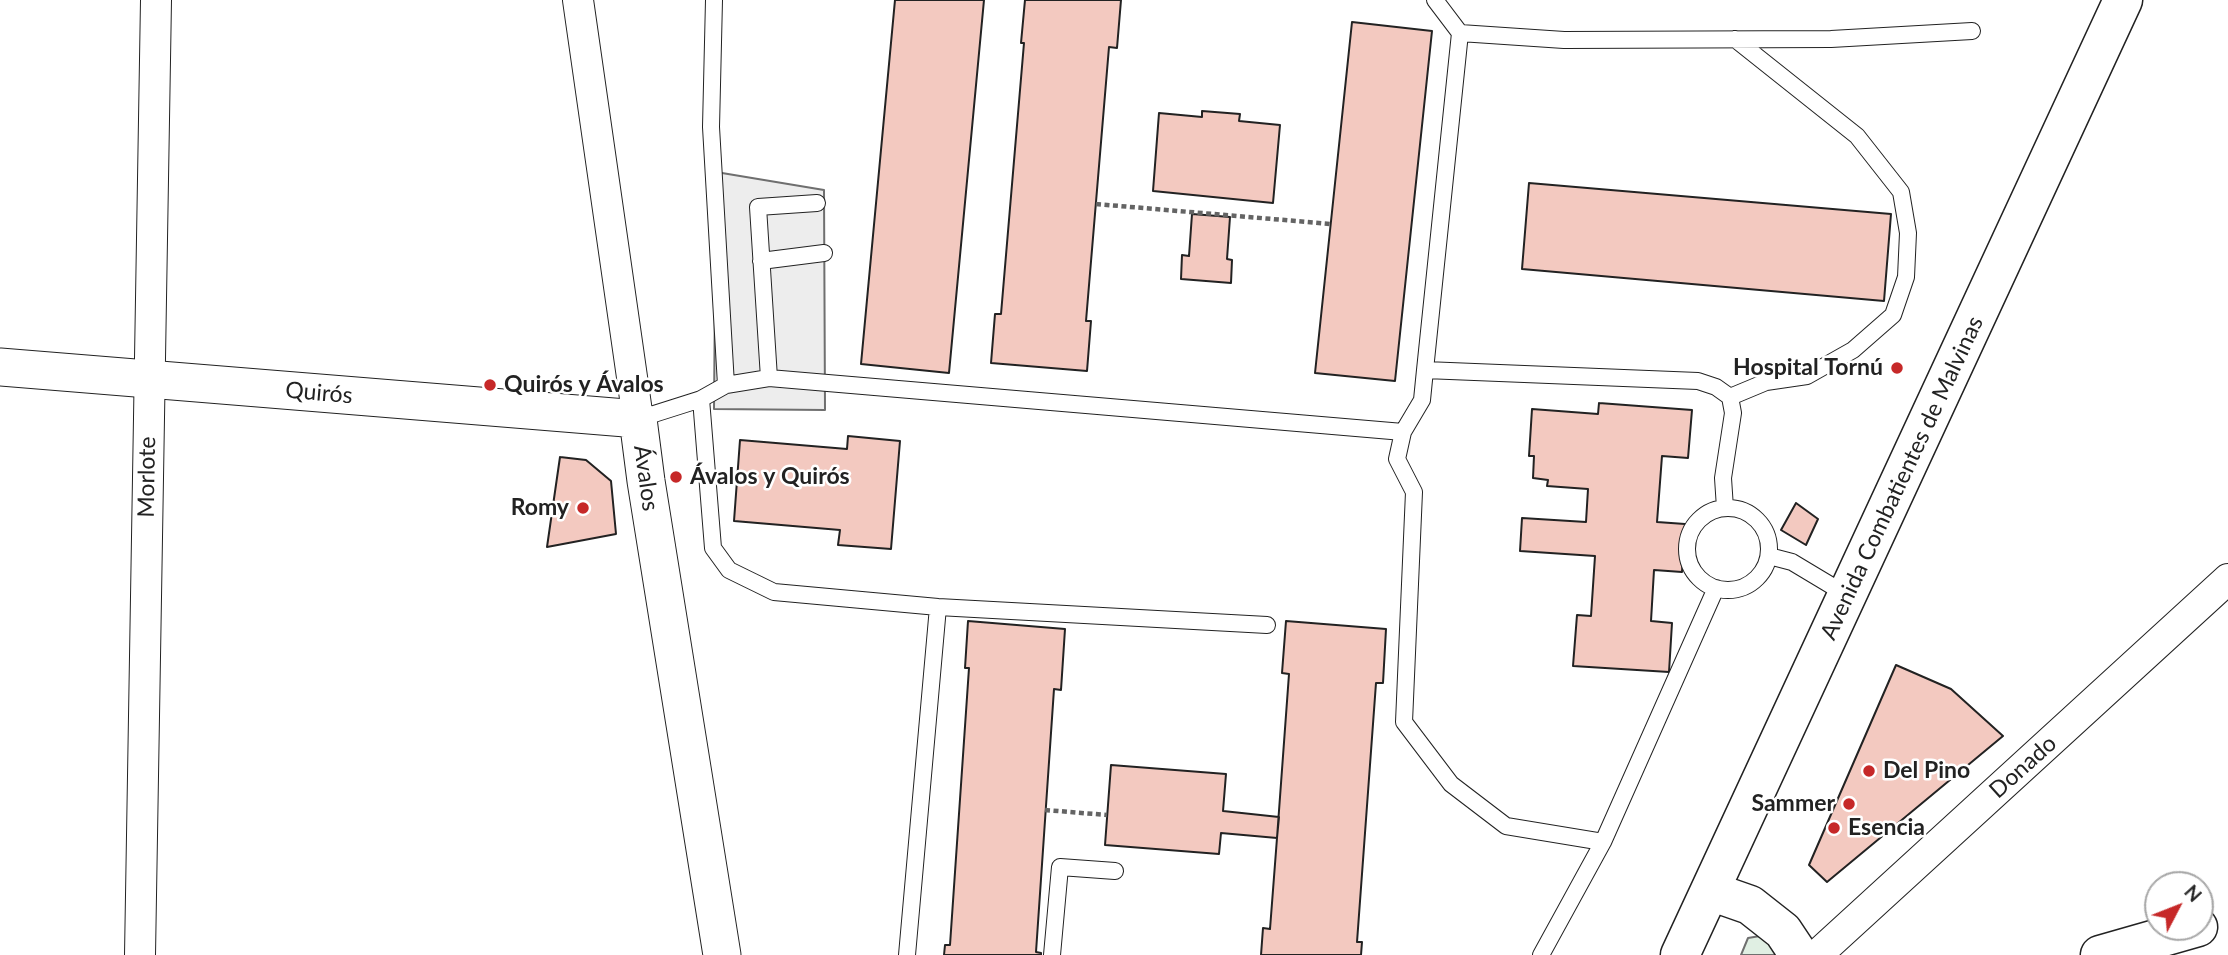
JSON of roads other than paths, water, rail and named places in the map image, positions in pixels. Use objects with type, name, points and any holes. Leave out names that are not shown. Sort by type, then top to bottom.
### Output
[{"type":"main road","name":"Avenida Combatientes de Malvinas","points":[[1680,955],[2123,0]]},
{"type":"main road","points":[[1710,891],[1750,905],[1783,930],[1799,955]]},
{"type":"main road","points":[[2100,955],[2166,941]]},
{"type":"street","name":"Morlote","points":[[141,955],[156,0]]},
{"type":"street","name":"Ávalos","points":[[578,0],[646,481],[722,955]]},
{"type":"street","name":"Quirós","points":[[0,367],[638,419]]},
{"type":"street","name":"Donado","points":[[1817,955],[2228,579]]},
{"type":"lane","points":[[714,0],[711,127],[726,385]]},
{"type":"lane","points":[[1436,0],[1460,33],[1422,400],[1403,432],[1397,459],[1414,492],[1404,722],[1451,784],[1506,825],[1603,842]]},
{"type":"lane","points":[[1460,33],[1564,40],[1831,39],[1972,31]]},
{"type":"lane","points":[[1730,397],[1766,382],[1807,376],[1853,351],[1893,315],[1906,277],[1908,233],[1901,192],[1857,136],[1735,39]]},
{"type":"lane","points":[[769,378],[758,207],[817,203]]},
{"type":"lane","points":[[761,261],[824,253]]},
{"type":"lane","points":[[1425,370],[1698,381],[1716,387],[1730,397],[1733,413],[1723,478],[1725,508]]},
{"type":"lane","points":[[638,419],[701,399],[726,385],[769,378],[1403,432]]},
{"type":"lane","points":[[701,399],[713,548],[729,570],[774,592],[938,607],[1267,625]]},
{"type":"lane","points":[[1725,508],[1748,513],[1757,520],[1769,541],[1769,556],[1760,576],[1750,585],[1723,591],[1699,579],[1691,568],[1687,555],[1688,542],[1692,529],[1700,519],[1712,511],[1725,508]]},
{"type":"lane","points":[[1769,556],[1792,562],[1847,595]]},
{"type":"lane","points":[[1541,955],[1603,842],[1716,588]]},
{"type":"lane","points":[[907,955],[938,607]]},
{"type":"lane","points":[[1052,955],[1060,867],[1115,871]]},
{"type":"place","name":"Hospital Tornú","points":[[1897,368]]},
{"type":"place","name":"Quirós y Ávalos","points":[[490,385]]},
{"type":"place","name":"Ávalos y Quirós","points":[[676,477]]},
{"type":"place","name":"Romy","points":[[583,508]]},
{"type":"place","name":"Del Pino","points":[[1869,771]]},
{"type":"place","name":"Sammer","points":[[1849,804]]},
{"type":"place","name":"Esencia","points":[[1834,828]]}]
